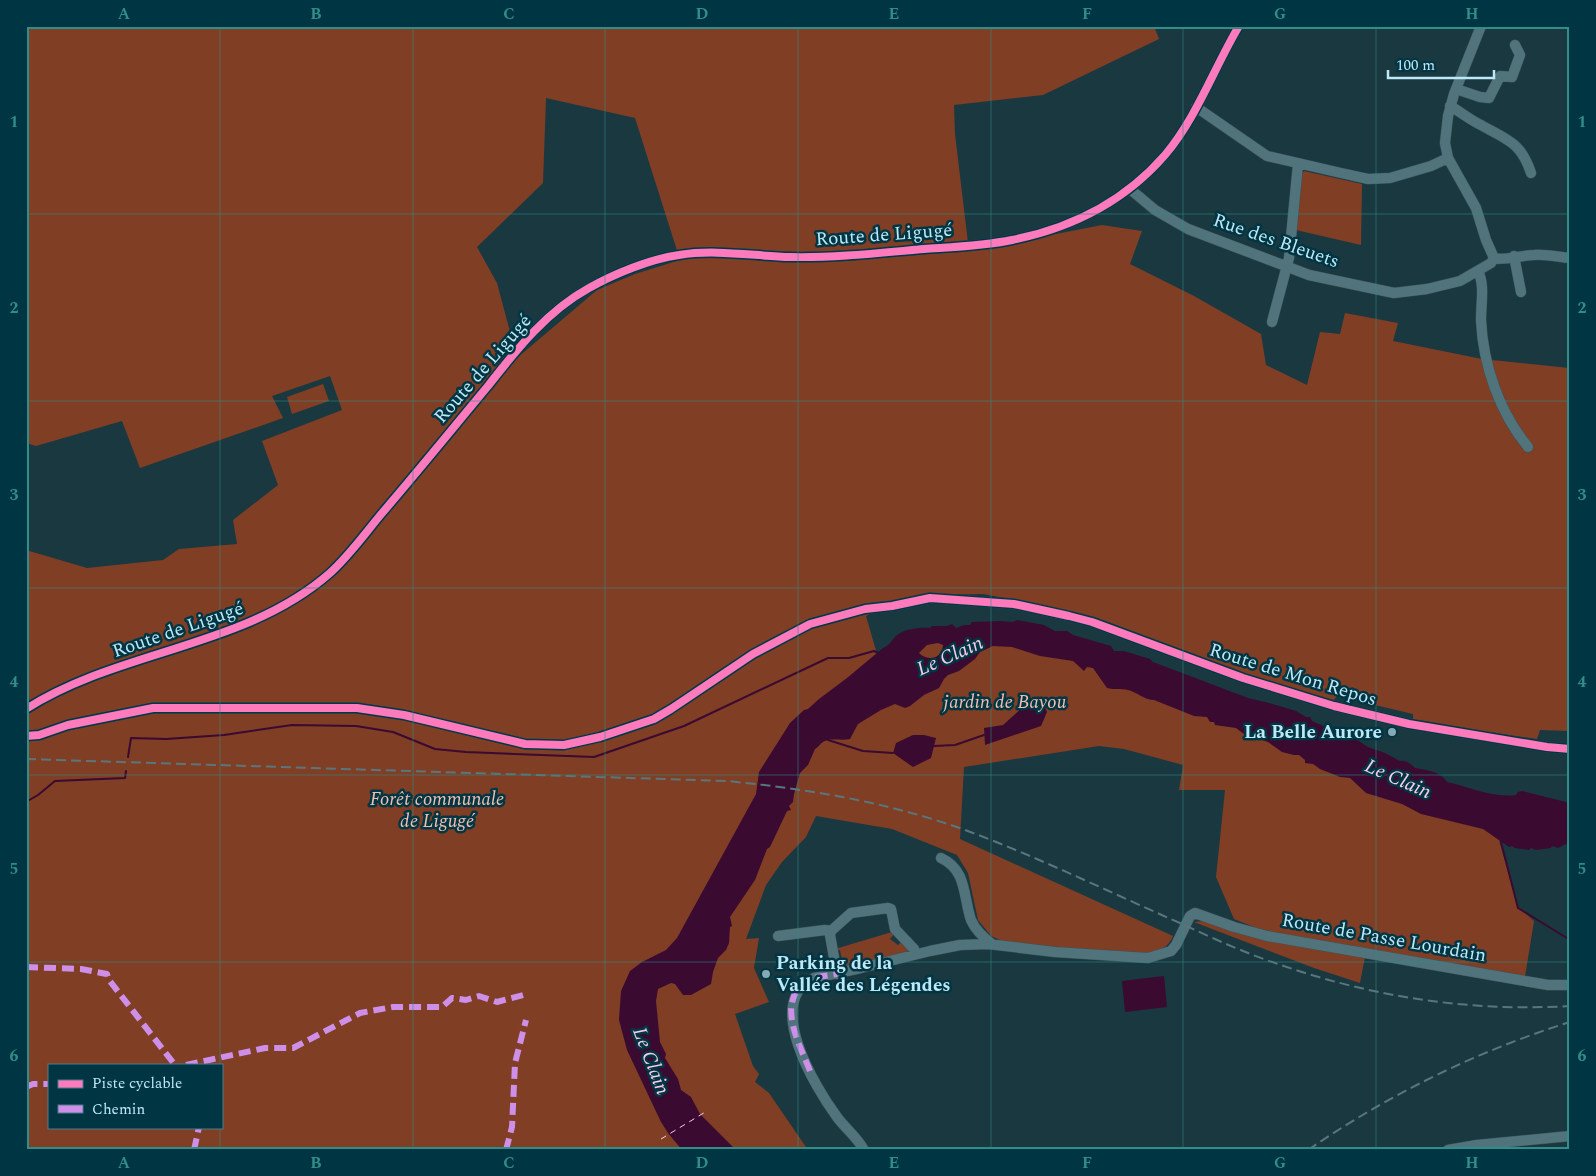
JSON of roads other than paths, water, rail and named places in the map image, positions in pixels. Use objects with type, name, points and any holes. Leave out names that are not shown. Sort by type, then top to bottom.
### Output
[{"type":"street","name":"Route de Ligugé","points":[[26,709],[73,684],[255,620],[307,591],[332,571],[360,540],[516,350],[556,311],[588,289],[606,280],[641,266],[677,255],[717,252],[832,258],[1010,241],[1046,232],[1074,222],[1105,206],[1130,189],[1166,153],[1182,133],[1239,26]]},
{"type":"street","points":[[1481,26],[1450,106],[1446,143],[1448,158],[1476,208],[1494,258],[1499,260],[1514,256],[1536,255],[1570,258]]},
{"type":"street","points":[[1456,89],[1489,98],[1500,76],[1512,77],[1520,56],[1515,46]]},
{"type":"street","points":[[1450,106],[1480,125],[1509,139],[1520,150],[1527,161],[1531,173]]},
{"type":"street","points":[[1196,107],[1239,135],[1260,153],[1298,164],[1368,179],[1390,178],[1413,172],[1448,158]]},
{"type":"street","points":[[1272,322],[1287,266],[1298,164]]},
{"type":"street","name":"Rue des Bleuets","points":[[1130,189],[1155,210],[1188,229],[1309,275],[1394,293],[1460,281],[1491,263],[1494,258]]},
{"type":"street","points":[[1514,256],[1521,292]]},
{"type":"street","points":[[1478,270],[1482,278],[1481,318],[1488,365],[1507,415],[1513,427],[1528,447]]},
{"type":"street","name":"Route de Mon Repos","points":[[26,736],[39,735],[68,725],[153,708],[357,708],[419,718],[525,744],[564,745],[600,737],[654,719],[753,654],[810,624],[865,609],[892,606],[930,598],[1014,604],[1045,610],[1092,622],[1243,678],[1379,718],[1548,747],[1570,749]]},
{"type":"street","points":[[941,858],[950,862],[958,872],[972,921],[981,935],[992,944]]},
{"type":"street","points":[[837,974],[830,936],[831,931],[851,913],[891,909],[895,929],[914,949],[916,954]]},
{"type":"street","name":"Route de Passe Lourdain","points":[[992,944],[1055,952],[1148,958],[1171,951],[1176,945],[1190,916],[1195,912],[1234,927],[1267,936],[1548,985],[1570,985]]},
{"type":"street","points":[[778,936],[825,930],[831,931]]},
{"type":"street","points":[[864,1150],[838,1118],[819,1089],[795,1037],[791,1020],[794,997],[798,989],[814,978],[916,954],[960,945],[992,944]]},
{"type":"street","points":[[1448,1150],[1469,1146],[1570,1136]]},
{"type":"water","name":"Le Clain","points":[[1017,620],[1044,625],[1055,631],[1067,631],[1073,635],[1111,646],[1114,651],[1124,651],[1150,659],[1153,662],[1248,698],[1296,711],[1306,717],[1310,717],[1312,721],[1341,734],[1344,738],[1346,735],[1354,738],[1368,747],[1400,761],[1405,761],[1415,768],[1437,773],[1447,782],[1490,794],[1507,796],[1516,795],[1522,791],[1570,803],[1570,846],[1566,844],[1558,848],[1552,846],[1551,848],[1536,850],[1509,847],[1483,829],[1421,814],[1402,804],[1366,793],[1350,778],[1340,777],[1313,764],[1305,763],[1305,760],[1299,755],[1282,752],[1268,742],[1244,734],[1236,728],[1215,725],[1207,717],[1194,716],[1125,689],[1107,688],[1093,668],[1087,667],[1084,671],[1073,661],[1040,656],[1012,647],[993,646],[980,652],[975,659],[959,671],[948,675],[939,688],[924,695],[910,706],[905,708],[895,704],[881,710],[858,724],[850,739],[828,740],[815,749],[808,765],[800,773],[793,802],[789,806],[791,810],[787,811],[770,847],[767,849],[755,880],[730,917],[732,926],[730,927],[729,943],[726,950],[718,958],[711,984],[691,995],[683,995],[675,984],[671,983],[658,989],[656,1001],[660,1042],[666,1054],[665,1058],[678,1079],[681,1090],[691,1097],[700,1114],[736,1150],[682,1150],[661,1122],[627,1050],[619,1020],[621,991],[630,971],[642,962],[666,950],[677,938],[756,794],[759,772],[790,723],[804,710],[808,709],[847,678],[902,632],[916,628],[930,628],[932,626],[952,624],[956,628],[970,625],[972,622],[1013,622]],"holes":[[[938,643],[943,645],[940,653],[934,658],[926,658],[919,653],[927,645]]]},
{"type":"water","points":[[1042,700],[1047,712],[1041,726],[985,745],[984,728],[1003,725],[1023,707]]},
{"type":"water","points":[[913,735],[936,738],[931,758],[913,767],[893,753],[896,743]]},
{"type":"water","points":[[1164,976],[1167,1007],[1125,1012],[1122,981]]},
{"type":"waterway","points":[[128,757],[131,738],[166,739],[224,735],[292,725],[356,726],[393,732],[435,749],[594,757],[684,726],[828,658],[849,658],[874,651],[878,653]]},
{"type":"waterway","points":[[934,746],[955,745],[984,735]]},
{"type":"waterway","points":[[828,740],[863,751],[893,753]]},
{"type":"waterway","points":[[26,802],[55,781],[125,778],[126,771]]},
{"type":"waterway","points":[[1501,842],[1518,908],[1570,940]]},
{"type":"railway","points":[[26,759],[727,781],[788,788],[877,804],[965,830],[1046,863],[1216,940],[1313,976],[1422,1000],[1495,1007],[1570,1006]]},
{"type":"railway","points":[[1308,1150],[1370,1111],[1434,1076],[1501,1046],[1570,1022]]},
{"type":"place","name":"La Belle Aurore","points":[[1392,732]]},
{"type":"place","name":"Parking de la Vallée des Légendes","points":[[766,974]]},
{"type":"park label","name":"jardin de Bayou","points":[[1005,702]]},
{"type":"park label","name":"Forêt communale de Ligugé","points":[[437,810]]}]
